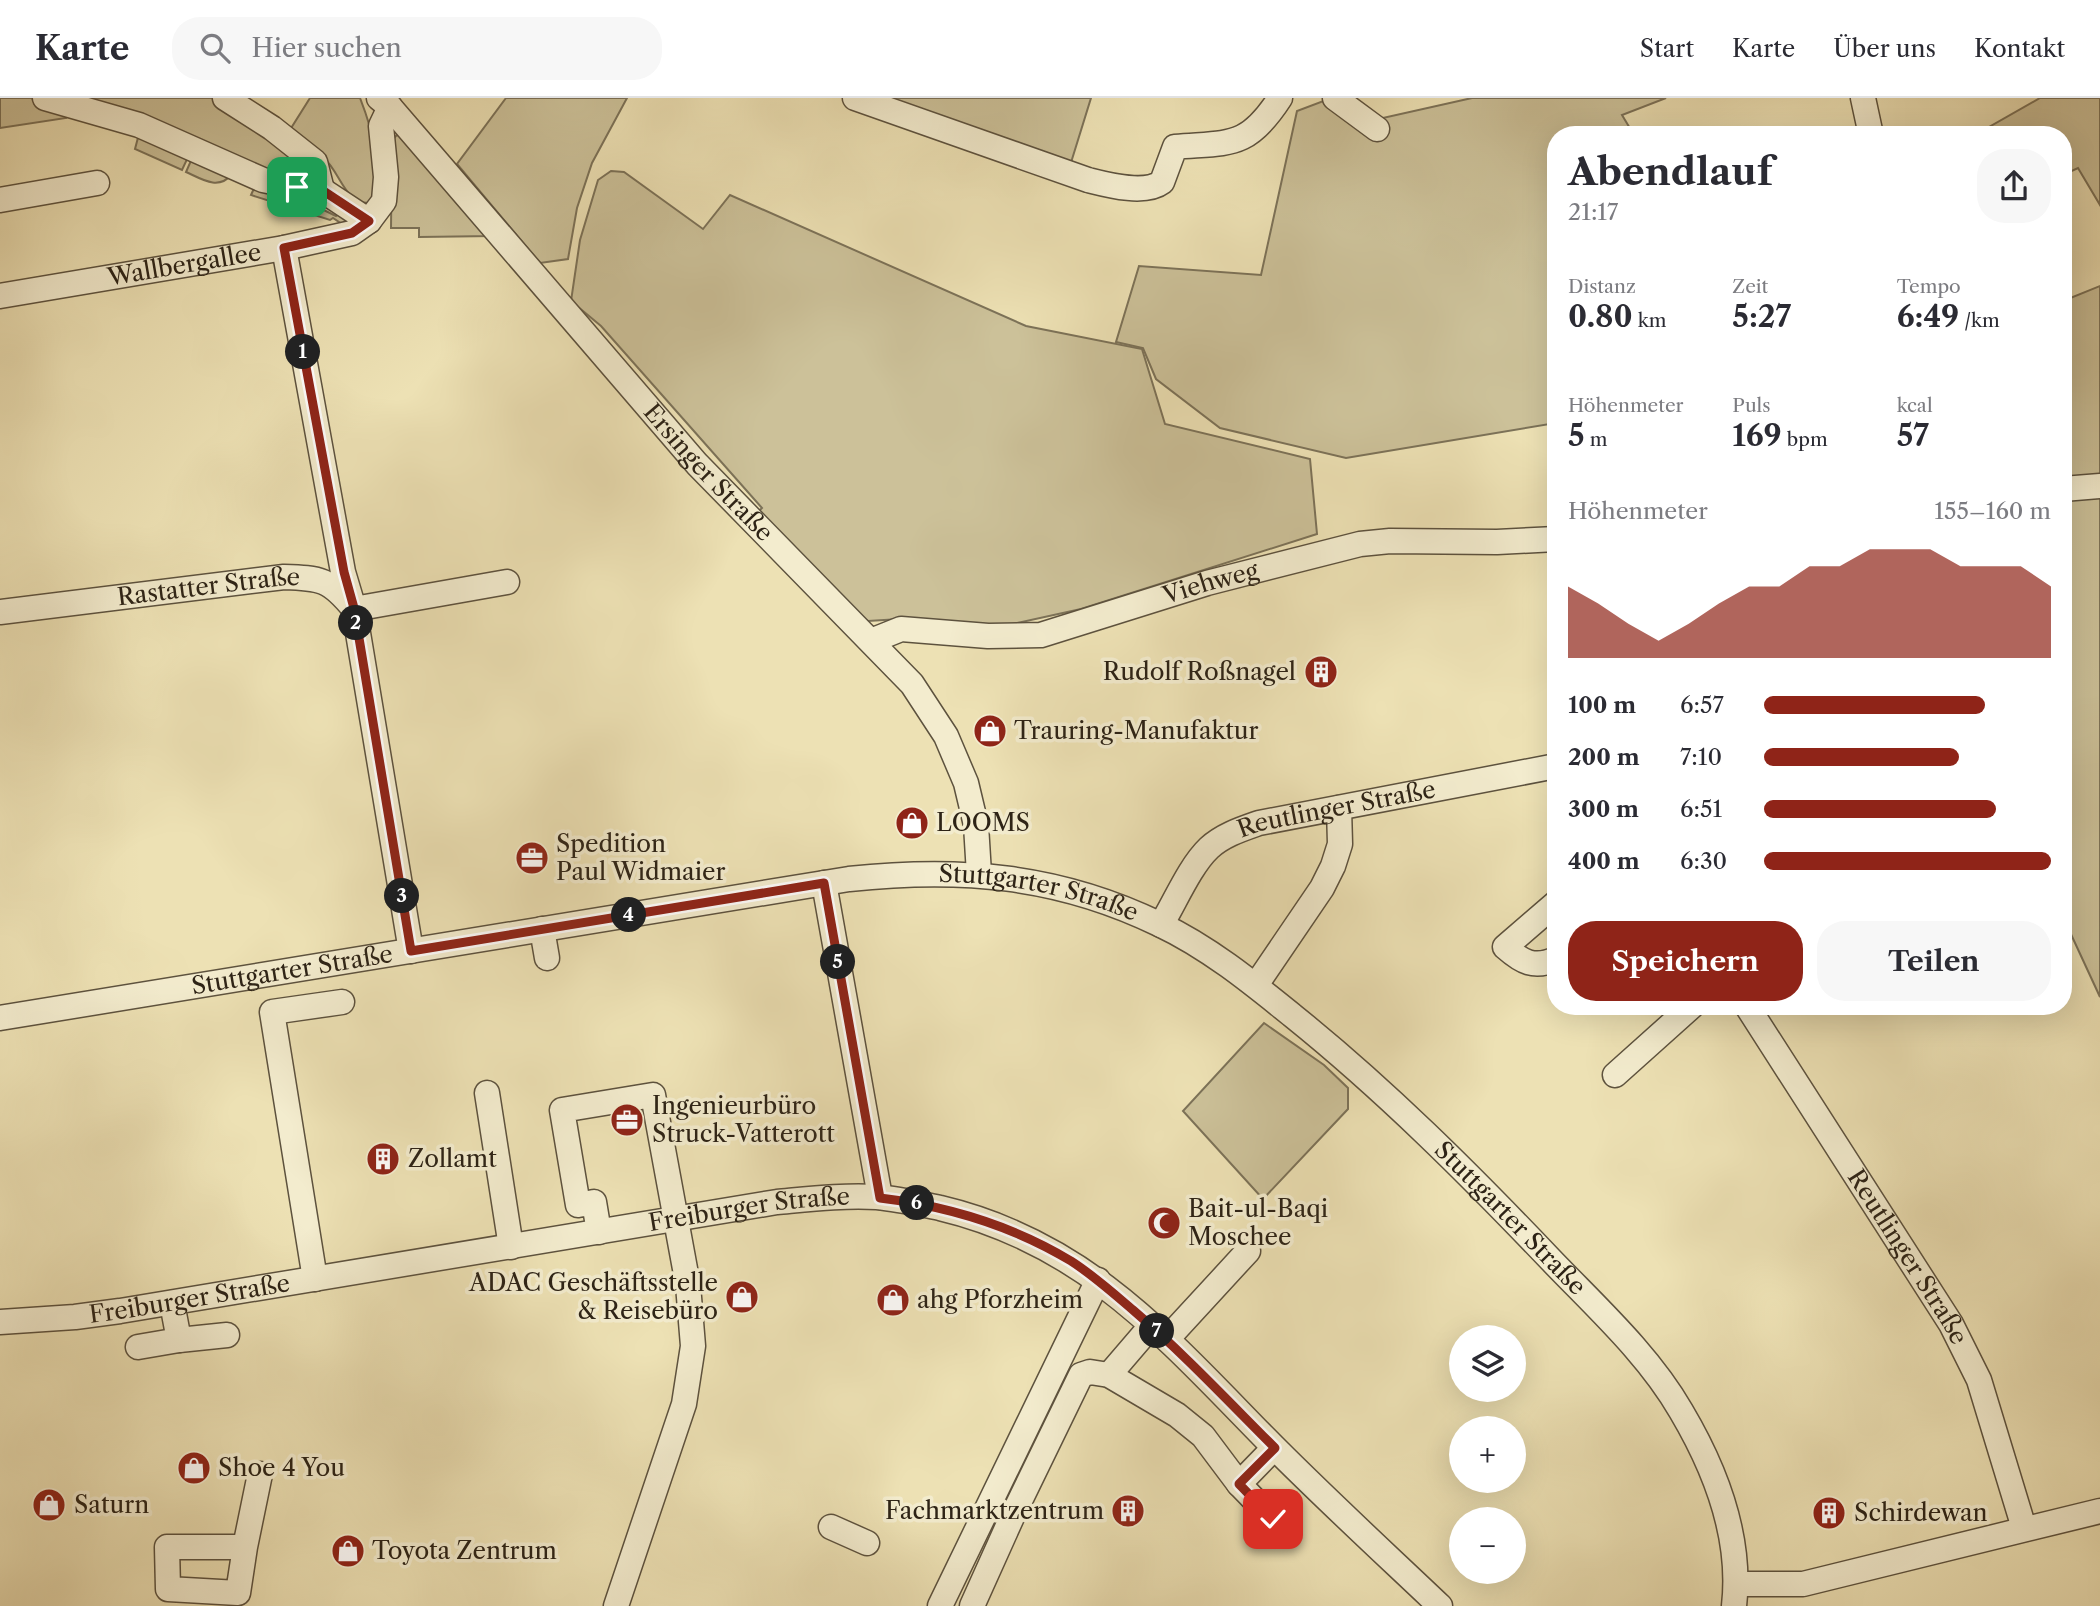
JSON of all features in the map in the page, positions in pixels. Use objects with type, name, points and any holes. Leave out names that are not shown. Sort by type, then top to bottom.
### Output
[{"type":"street","points":[[45,98],[139,125],[263,180],[322,190],[369,221],[384,201],[386,177],[381,126],[385,102]]},
{"type":"street","points":[[225,98],[272,128],[315,162],[322,190]]},
{"type":"street","points":[[855,98],[1088,180],[1118,187],[1157,186],[1162,182],[1175,147],[1215,145],[1244,138],[1261,125],[1280,98]]},
{"type":"street","points":[[1335,98],[1377,129]]},
{"type":"street","points":[[1863,98],[1869,126]]},
{"type":"street","name":"Ersinger Straße","points":[[385,102],[697,464],[912,684],[946,736],[959,764],[971,802],[979,849],[979,874]]},
{"type":"street","points":[[0,200],[97,183]]},
{"type":"street","name":"Wallbergallee","points":[[0,296],[284,248],[352,233],[369,221]]},
{"type":"street","points":[[284,248],[344,572],[354,608],[411,951]]},
{"type":"street","points":[[2072,488],[2100,486]]},
{"type":"street","name":"Viehweg","points":[[871,642],[901,629],[988,636],[1041,635],[1207,583],[1360,544],[1390,541],[1547,539]]},
{"type":"street","name":"Rastatter Straße","points":[[0,612],[284,577],[312,578],[337,588],[354,608]]},
{"type":"street","points":[[354,608],[507,582]]},
{"type":"street","name":"Reutlinger Straße","points":[[1161,925],[1197,864],[1210,848],[1233,832],[1259,823],[1547,768]]},
{"type":"street","points":[[1256,985],[1322,888],[1333,866],[1340,844],[1339,808]]},
{"type":"street","name":"Stuttgarter Straße","points":[[0,1018],[824,883],[847,868],[979,874],[1045,883],[1072,891],[1161,925],[1202,948],[1256,985],[1334,1049],[1443,1149],[1613,1325],[1663,1384],[1681,1410],[1716,1482],[1732,1538],[1735,1595]]},
{"type":"street","points":[[824,883],[880,1198]]},
{"type":"street","points":[[1547,911],[1505,947],[1526,963],[1547,962]]},
{"type":"street","points":[[542,929],[547,958]]},
{"type":"street","points":[[315,1279],[272,1012],[342,1002]]},
{"type":"street","points":[[1615,1075],[1682,1015]]},
{"type":"street","name":"Reutlinger Straße","points":[[1753,1015],[1959,1322],[2024,1528]]},
{"type":"street","points":[[487,1093],[511,1247]]},
{"type":"street","points":[[599,1232],[594,1202],[578,1205],[562,1110],[653,1095],[692,1315],[693,1346],[684,1404],[616,1606]]},
{"type":"street","name":"Freiburger Straße","points":[[0,1322],[75,1317],[127,1330],[172,1303],[675,1219],[799,1200],[880,1198],[931,1206],[986,1221],[1045,1246],[1098,1280],[1159,1332],[1440,1606]]},
{"type":"street","points":[[1109,1375],[1248,1251]]},
{"type":"street","points":[[940,1606],[1098,1280]]},
{"type":"street","points":[[172,1303],[179,1340]]},
{"type":"street","points":[[127,1330],[179,1340],[227,1335]]},
{"type":"street","points":[[972,1606],[1081,1375],[1090,1372],[1109,1375],[1177,1415],[1203,1436],[1239,1484],[1273,1519]]},
{"type":"street","points":[[1239,1484],[1275,1448]]},
{"type":"street","points":[[245,1547],[167,1547],[168,1589],[184,1598],[232,1599],[239,1593],[260,1474]]},
{"type":"street","points":[[1735,1595],[1802,1584],[2100,1511]]},
{"type":"street","points":[[831,1527],[867,1543]]},
{"type":"shaded area","points":[[0,98],[31,98],[65,111],[66,118],[0,128]]},
{"type":"shaded area","points":[[59,98],[212,98],[281,141],[304,164],[305,175],[288,180]]},
{"type":"shaded area","points":[[310,98],[360,98],[375,149],[373,202],[356,200],[324,158],[288,133]]},
{"type":"shaded area","points":[[506,98],[627,98],[592,163],[577,208],[568,259],[540,263],[457,164]]},
{"type":"shaded area","points":[[872,98],[1091,98],[1069,169]]},
{"type":"shaded area","points":[[1472,98],[1666,98],[1622,115],[1629,126],[1547,126],[1547,424],[1346,458],[1220,428],[1156,379],[1143,348],[1116,342],[1139,266],[1261,275],[1297,111],[1326,100],[1374,120]]},
{"type":"shaded area","points":[[2040,98],[2100,98],[2100,205],[2078,168],[2072,171],[2072,126],[1991,126]]},
{"type":"shaded area","points":[[140,130],[189,155],[182,170],[135,149]]},
{"type":"shaded area","points":[[397,135],[408,139],[492,236],[419,237],[419,228],[391,228],[392,140]]},
{"type":"shaded area","points":[[193,156],[231,175],[226,180],[215,183],[186,172]]},
{"type":"shaded area","points":[[611,171],[624,172],[703,229],[730,195],[1026,326],[1142,349],[1165,424],[1310,459],[1317,534],[1081,609],[981,631],[900,619],[868,621],[854,612],[757,513],[762,508],[601,326],[571,301],[580,240],[598,180]]},
{"type":"shaded area","points":[[256,184],[308,197],[307,202],[336,216],[339,214],[346,221],[345,226],[333,218],[330,220],[251,195]]},
{"type":"shaded area","points":[[2100,286],[2100,997],[2072,936],[2072,297]]},
{"type":"shaded area","points":[[1264,1023],[1324,1065],[1348,1088],[1348,1109],[1263,1199],[1183,1111]]},
{"type":"place","name":"Rudolf Roßnagel","points":[[1321,672]]},
{"type":"place","name":"Trauring-Manufaktur","points":[[990,731]]},
{"type":"place","name":"LOOMS","points":[[912,823]]},
{"type":"place","name":"Spedition Paul Widmaier","points":[[532,858]]},
{"type":"place","name":"Ingenieurbüro Struck-Vatterott","points":[[627,1120]]},
{"type":"place","name":"Zollamt","points":[[383,1159]]},
{"type":"place","name":"Bait-ul-Baqi Moschee","points":[[1164,1223]]},
{"type":"place","name":"ADAC Geschäftsstelle & Reisebüro","points":[[742,1297]]},
{"type":"place","name":"ahg Pforzheim","points":[[893,1300]]},
{"type":"place","name":"Shoe 4 You","points":[[194,1468]]},
{"type":"place","name":"Saturn","points":[[49,1505]]},
{"type":"place","name":"Fachmarktzentrum","points":[[1128,1511]]},
{"type":"place","name":"Schirdewan","points":[[1829,1513]]},
{"type":"place","name":"Toyota Zentrum","points":[[348,1551]]},
{"type":"route","points":[[297,187],[322,190],[369,221],[352,233],[284,248],[344,572],[354,608],[411,951],[824,883],[880,1198],[931,1206],[986,1221],[1045,1246],[1098,1280],[1167,1339],[1275,1448],[1239,1484],[1273,1519]]}]
